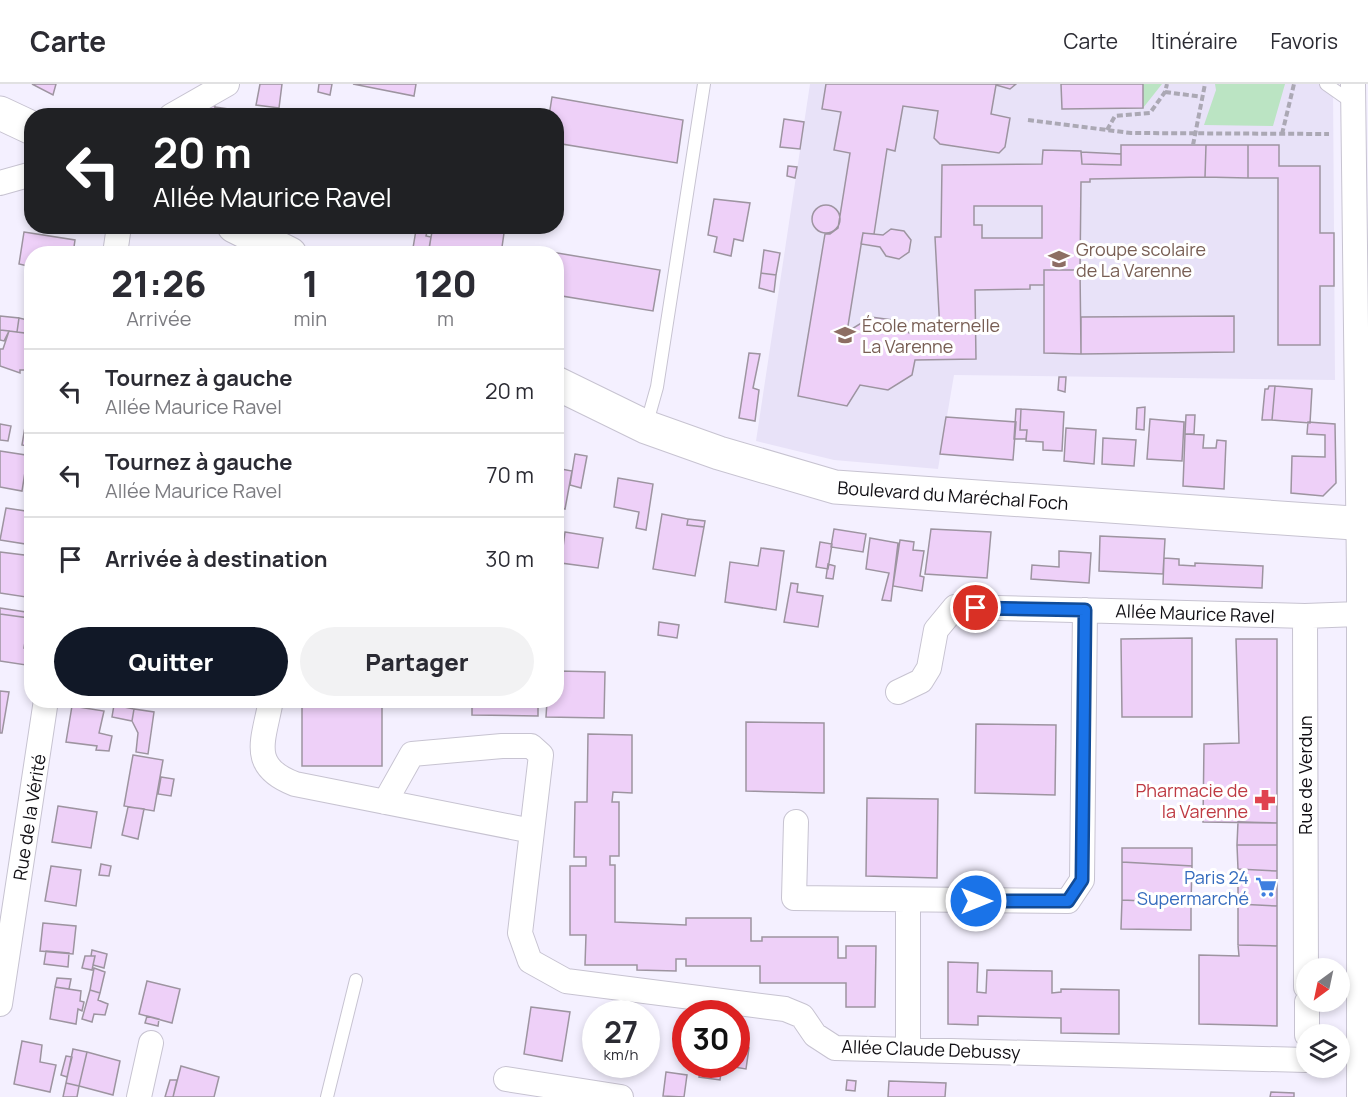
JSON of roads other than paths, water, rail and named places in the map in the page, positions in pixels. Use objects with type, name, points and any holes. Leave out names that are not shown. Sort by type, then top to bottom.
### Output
[{"type":"main road","points":[[0,113],[24,124]]},
{"type":"main road","points":[[250,234],[274,246]]},
{"type":"main road","name":"Boulevard du Maréchal Foch","points":[[564,387],[646,427],[719,453],[835,487],[1364,524]]},
{"type":"street","points":[[185,108],[227,84]]},
{"type":"street","points":[[1350,1024],[1358,614],[1364,524],[1361,169],[1353,93]]},
{"type":"street","points":[[0,183],[24,176]]},
{"type":"street","name":"Allée Maurice Ravel","points":[[898,693],[921,681],[929,668],[936,630],[955,608],[1305,616]]},
{"type":"street","points":[[796,822],[794,898],[1068,901],[1082,880],[1085,610]]},
{"type":"street","points":[[1305,616],[1358,614]]},
{"type":"street","name":"Rue de Verdun","points":[[1305,616],[1306,958]]},
{"type":"street","name":"Rue de la Vérité","points":[[0,1004],[45,708]]},
{"type":"street","points":[[270,708],[262,752],[265,763],[274,776],[295,784],[532,831]]},
{"type":"street","name":"Allée Claude Debussy","points":[[385,802],[412,754],[502,746],[531,746],[541,755],[520,933],[530,962],[566,981],[785,1009],[802,1016],[815,1035],[835,1048],[908,1048],[1296,1060]]},
{"type":"street","points":[[908,901],[908,1048]]},
{"type":"street","points":[[139,1097],[151,1043]]},
{"type":"street","points":[[1350,1066],[1359,1097]]},
{"type":"street","points":[[506,1079],[621,1097]]},
{"type":"lane","points":[[646,427],[657,387],[704,84]]},
{"type":"lane","points":[[1326,84],[1353,93]]},
{"type":"lane","points":[[327,1097],[356,980]]},
{"type":"place","name":"Groupe scolaire de La Varenne","points":[[1059,259]]},
{"type":"place","name":"École maternelle La Varenne","points":[[845,335]]},
{"type":"place","name":"Pharmacie de la Varenne","points":[[1265,800]]},
{"type":"place","name":"Paris 24 Supermarché","points":[[1266,887]]}]
